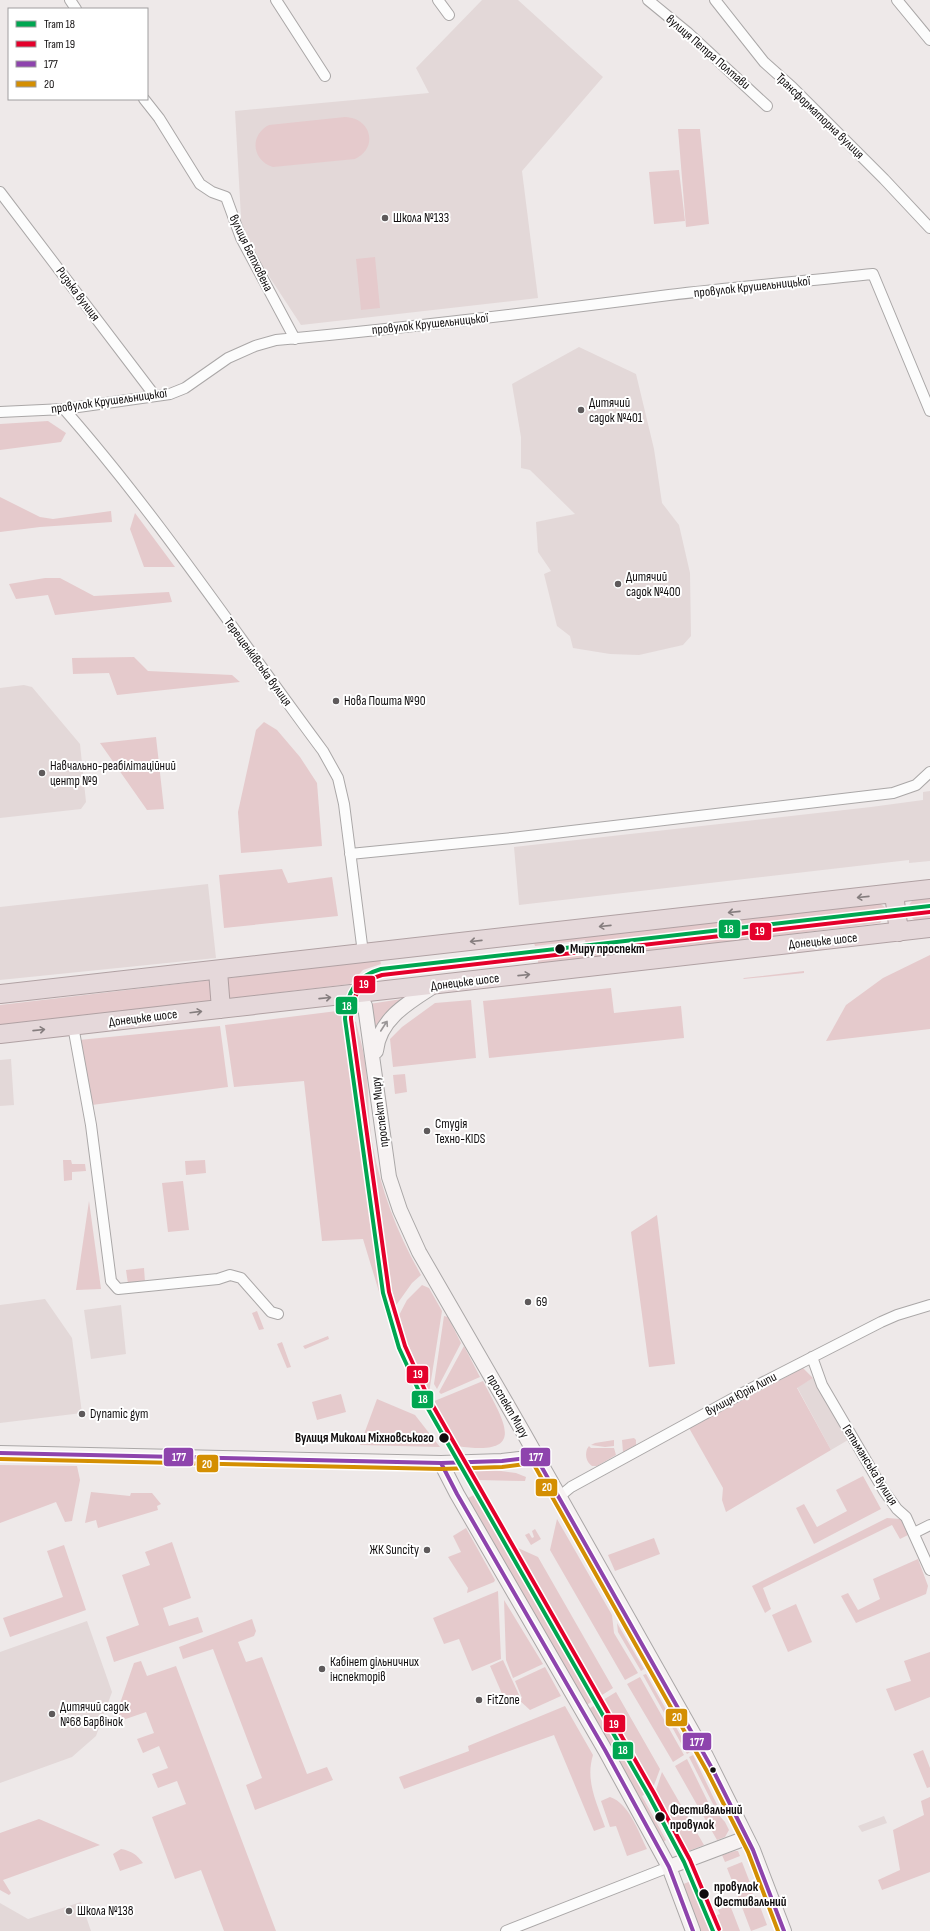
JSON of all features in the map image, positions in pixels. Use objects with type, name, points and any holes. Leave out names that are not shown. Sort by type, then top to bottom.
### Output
[{"type":"highway","points":[[0,994],[218,971],[363,953],[930,889]]},
{"type":"highway","points":[[894,894],[899,932]]},
{"type":"highway","name":"Донецьке шосе","points":[[0,1034],[356,995],[930,928]]},
{"type":"highway","points":[[218,971],[221,1009]]},
{"type":"street","points":[[276,0],[325,76]]},
{"type":"street","points":[[438,0],[449,15]]},
{"type":"street","name":"вулиця Петра Полтави","points":[[648,0],[704,48],[767,106]]},
{"type":"street","name":"Трансформаторна вулиця","points":[[715,0],[764,62],[792,87],[884,179],[930,228]]},
{"type":"street","points":[[897,0],[930,40]]},
{"type":"street","name":"вулиця Бетховена","points":[[145,100],[159,118],[200,184],[212,192],[226,198],[241,238],[295,338]]},
{"type":"street","name":"Ризька вулиця","points":[[0,192],[155,396]]},
{"type":"street","name":"провулок Крушельницької","points":[[0,412],[64,409],[170,394],[185,388],[228,358],[255,346],[276,340],[575,308],[670,295],[873,274],[930,408]]},
{"type":"street","name":"Терещенківська вулиця","points":[[64,409],[143,506],[323,751],[338,778],[344,804],[363,953]]},
{"type":"street","points":[[350,854],[512,838],[893,792],[916,785],[930,772]]},
{"type":"street","name":"проспект Миру","points":[[374,1063],[378,1036],[387,1021],[421,994],[434,986]]},
{"type":"street","name":"проспект Миру","points":[[356,995],[362,1000],[365,1006],[389,1177],[400,1210],[419,1252],[706,1756],[746,1838],[784,1931]]},
{"type":"street","points":[[73,1026],[91,1125],[111,1281],[118,1289],[218,1279],[230,1275],[241,1278],[271,1312],[278,1314]]},
{"type":"street","name":"вулиця Юрія Липи","points":[[559,1497],[571,1487],[812,1357],[897,1314],[930,1306]]},
{"type":"street","name":"Гетьманська вулиця","points":[[812,1357],[822,1385],[884,1491],[897,1509],[906,1516],[930,1570]]},
{"type":"street","points":[[0,1453],[441,1463],[502,1461],[536,1457]]},
{"type":"street","points":[[441,1463],[456,1494],[605,1750],[669,1867],[693,1931]]},
{"type":"street","points":[[914,1533],[930,1525]]},
{"type":"street","points":[[506,1931],[746,1838]]},
{"type":"shaded area","name":"Школа №133","points":[[482,0],[518,0],[603,77],[522,171],[538,298],[301,325],[242,235],[235,111],[429,93],[416,68]]},
{"type":"shaded area","points":[[345,117],[361,122],[369,134],[367,148],[363,154],[355,159],[273,167],[266,164],[257,154],[256,141],[258,135],[269,125]]},
{"type":"shaded area","points":[[678,129],[700,129],[709,224],[686,227]]},
{"type":"shaded area","points":[[679,170],[685,221],[654,224],[649,172]]},
{"type":"shaded area","points":[[375,257],[380,308],[361,310],[356,259]]},
{"type":"shaded area","points":[[579,347],[636,374],[654,449],[662,503],[679,525],[690,573],[691,636],[683,645],[639,655],[610,654],[573,648],[570,636],[557,626],[544,574],[551,571],[538,552],[536,522],[575,514],[530,470],[521,468],[521,437],[512,384]]},
{"type":"shaded area","points":[[48,421],[66,433],[61,442],[0,450],[0,424]]},
{"type":"shaded area","points":[[0,497],[40,517],[53,519],[111,511],[112,522],[40,527],[0,532]]},
{"type":"shaded area","points":[[135,513],[175,567],[144,567],[130,529]]},
{"type":"shaded area","points":[[45,578],[60,578],[94,596],[169,592],[172,602],[55,615],[48,595],[16,599],[9,584]]},
{"type":"shaded area","points":[[134,657],[148,671],[232,675],[240,682],[117,695],[109,673],[73,674],[72,658]]},
{"type":"shaded area","name":"Навчально-реабілітаційний центр №9","points":[[24,685],[32,687],[80,744],[86,802],[81,809],[0,818],[0,688]]},
{"type":"shaded area","points":[[264,722],[277,730],[300,757],[317,783],[322,846],[241,853],[238,812],[256,730]]},
{"type":"shaded area","points":[[156,737],[164,809],[147,810],[100,743]]},
{"type":"shaded area","points":[[930,791],[930,861],[909,863],[909,860],[519,905],[514,847],[923,800],[923,792]]},
{"type":"shaded area","points":[[282,869],[288,883],[332,877],[338,916],[224,928],[219,875]]},
{"type":"shaded area","points":[[208,884],[216,958],[0,980],[0,907]]},
{"type":"shaded area","points":[[930,898],[930,920],[914,920],[909,911],[909,905],[911,902],[917,899]]},
{"type":"shaded area","points":[[879,903],[885,907],[887,914],[880,923],[538,965],[538,958],[587,953],[585,940],[535,946],[534,943]]},
{"type":"shaded area","points":[[930,955],[930,1029],[826,1041],[846,1005],[883,978]]},
{"type":"shaded area","points":[[380,960],[381,964],[363,970],[350,984],[0,1026],[0,1005]]},
{"type":"shaded area","points":[[804,971],[804,973],[743,979],[744,978]]},
{"type":"shaded area","points":[[611,988],[614,1013],[681,1006],[684,1038],[489,1058],[483,1001]]},
{"type":"shaded area","points":[[402,999],[389,1010],[372,1030],[369,1004]]},
{"type":"shaded area","points":[[471,1000],[476,1058],[393,1067],[390,1039],[402,1027],[435,1003]]},
{"type":"shaded area","points":[[337,1011],[356,1022],[365,1061],[372,1142],[380,1178],[397,1227],[421,1275],[412,1283],[387,1318],[363,1239],[322,1241],[304,1081],[234,1087],[225,1025]]},
{"type":"shaded area","points":[[220,1026],[228,1087],[92,1105],[79,1040]]},
{"type":"shaded area","points":[[11,1059],[14,1105],[0,1106],[0,1060]]},
{"type":"shaded area","points":[[405,1074],[407,1092],[395,1094],[393,1075]]},
{"type":"shaded area","points":[[63,1160],[71,1160],[72,1164],[85,1164],[86,1171],[72,1172],[72,1180],[64,1181]]},
{"type":"shaded area","points":[[205,1160],[206,1173],[186,1175],[185,1161]]},
{"type":"shaded area","points":[[183,1181],[189,1230],[168,1232],[162,1183]]},
{"type":"shaded area","points":[[89,1201],[101,1289],[76,1290]]},
{"type":"shaded area","points":[[657,1215],[675,1364],[649,1367],[631,1232]]},
{"type":"shaded area","points":[[144,1268],[145,1282],[128,1284],[126,1270]]},
{"type":"shaded area","points":[[422,1285],[429,1288],[442,1311],[429,1393],[427,1395],[397,1319],[407,1300]]},
{"type":"shaded area","points":[[45,1299],[72,1338],[82,1413],[0,1423],[0,1305]]},
{"type":"shaded area","points":[[121,1305],[126,1354],[91,1359],[84,1310]]},
{"type":"shaded area","points":[[257,1311],[264,1329],[259,1330],[252,1313]]},
{"type":"shaded area","points":[[444,1316],[448,1317],[461,1343],[437,1389],[434,1384]]},
{"type":"shaded area","points":[[328,1336],[329,1339],[305,1349],[303,1346]]},
{"type":"shaded area","points":[[282,1342],[291,1367],[287,1368],[277,1344]]},
{"type":"shaded area","points":[[464,1346],[480,1377],[441,1394],[439,1392]]},
{"type":"shaded area","points":[[803,1368],[813,1378],[797,1388],[831,1450],[726,1512],[722,1500],[723,1488],[689,1428]]},
{"type":"shaded area","points":[[813,1378],[848,1440],[831,1450],[797,1387]]},
{"type":"shaded area","points":[[483,1381],[503,1422],[505,1433],[502,1441],[494,1446],[480,1448],[457,1446],[432,1402]]},
{"type":"shaded area","points":[[341,1394],[346,1412],[317,1420],[312,1402]]},
{"type":"shaded area","points":[[377,1399],[415,1415],[440,1447],[360,1445]]},
{"type":"shaded area","points":[[634,1438],[636,1440],[636,1445],[623,1452],[622,1440]]},
{"type":"shaded area","points":[[614,1440],[614,1446],[605,1447],[591,1445],[595,1443]]},
{"type":"shaded area","points":[[589,1446],[591,1448],[614,1448],[616,1455],[597,1466],[592,1466],[588,1462],[586,1456]]},
{"type":"shaded area","points":[[0,1465],[77,1466],[80,1480],[72,1521],[65,1522],[56,1502],[0,1523]]},
{"type":"shaded area","points":[[494,1470],[516,1473],[526,1477],[525,1481],[477,1480],[472,1471]]},
{"type":"shaded area","points":[[863,1476],[881,1509],[814,1544],[796,1508],[804,1504],[817,1527],[847,1511],[836,1490]]},
{"type":"shaded area","points":[[91,1492],[130,1496],[131,1493],[152,1493],[161,1504],[157,1506],[158,1510],[98,1528],[96,1520],[85,1523]]},
{"type":"shaded area","points":[[474,1495],[500,1538],[510,1534],[518,1548],[538,1557],[613,1688],[585,1706],[466,1499]]},
{"type":"shaded area","points":[[887,1518],[901,1519],[908,1535],[900,1539],[892,1525],[763,1588],[771,1609],[765,1613],[752,1586]]},
{"type":"shaded area","points":[[557,1519],[612,1615],[614,1633],[638,1673],[625,1680],[550,1550]]},
{"type":"shaded area","points":[[466,1528],[495,1580],[494,1582],[467,1593],[468,1588],[448,1557],[461,1552],[453,1536]]},
{"type":"shaded area","points":[[535,1529],[541,1539],[531,1545],[525,1535],[529,1533],[532,1538],[534,1537],[532,1531]]},
{"type":"shaded area","points":[[654,1538],[660,1554],[615,1571],[608,1555]]},
{"type":"shaded area","points":[[172,1542],[191,1598],[163,1608],[169,1626],[198,1617],[203,1632],[114,1662],[106,1637],[139,1625],[122,1575],[150,1565],[145,1552]]},
{"type":"shaded area","points":[[64,1545],[86,1610],[10,1637],[3,1618],[63,1597],[47,1551]]},
{"type":"shaded area","points":[[918,1559],[928,1586],[926,1594],[856,1623],[841,1596],[848,1593],[858,1610],[880,1599],[873,1579]]},
{"type":"shaded area","points":[[498,1591],[501,1659],[472,1671],[459,1639],[444,1644],[433,1618]]},
{"type":"shaded area","points":[[504,1600],[543,1664],[513,1678],[506,1660]]},
{"type":"shaded area","points":[[796,1604],[812,1642],[788,1652],[772,1615]]},
{"type":"shaded area","points":[[252,1619],[256,1631],[254,1636],[238,1642],[246,1662],[262,1657],[307,1774],[327,1767],[333,1780],[255,1810],[246,1785],[262,1778],[213,1649],[183,1659],[179,1647]]},
{"type":"shaded area","name":"Дитячий садок №68 Барвінок","points":[[87,1621],[112,1692],[96,1736],[72,1757],[0,1783],[0,1652]]},
{"type":"shaded area","points":[[617,1623],[644,1669],[641,1671],[618,1632]]},
{"type":"shaded area","points":[[930,1652],[930,1697],[895,1711],[886,1689],[911,1681],[904,1661]]},
{"type":"shaded area","points":[[503,1660],[520,1697],[506,1703],[490,1666]]},
{"type":"shaded area","points":[[141,1661],[147,1676],[176,1666],[276,1931],[224,1931],[201,1870],[175,1879],[152,1817],[186,1804],[177,1781],[158,1788],[152,1774],[168,1768],[159,1746],[143,1753],[137,1739],[154,1733],[146,1712],[120,1721],[117,1712],[134,1663]]},
{"type":"shaded area","points":[[545,1667],[561,1696],[530,1710],[519,1700],[522,1698],[515,1681]]},
{"type":"shaded area","points":[[646,1674],[690,1752],[687,1754],[643,1675]]},
{"type":"shaded area","points":[[640,1677],[684,1755],[673,1762],[627,1684]]},
{"type":"shaded area","points":[[616,1692],[660,1769],[653,1788],[647,1796],[645,1794],[642,1796],[666,1840],[663,1842],[587,1710]]},
{"type":"shaded area","points":[[565,1706],[593,1755],[590,1774],[591,1783],[605,1827],[594,1831],[554,1735],[404,1789],[399,1777],[469,1751],[468,1746]]},
{"type":"shaded area","points":[[923,1750],[930,1768],[930,1787],[927,1788],[913,1754]]},
{"type":"shaded area","points":[[693,1755],[721,1813],[713,1804],[689,1757]]},
{"type":"shaded area","points":[[687,1759],[709,1804],[725,1822],[729,1830],[725,1837],[717,1840],[675,1766]]},
{"type":"shaded area","points":[[662,1772],[704,1845],[686,1852],[655,1793]]},
{"type":"shaded area","points":[[610,1797],[623,1805],[633,1819],[647,1849],[627,1856],[616,1826],[610,1827],[601,1801]]},
{"type":"shaded area","points":[[930,1797],[930,1872],[882,1890],[878,1880],[900,1870],[893,1830],[924,1815],[921,1801]]},
{"type":"shaded area","points":[[884,1816],[887,1823],[862,1832],[858,1826]]},
{"type":"shaded area","points":[[39,1819],[100,1845],[3,1880],[11,1893],[9,1895],[0,1890],[0,1833]]},
{"type":"shaded area","points":[[121,1849],[134,1854],[143,1863],[120,1871],[113,1854]]},
{"type":"shaded area","points":[[738,1851],[740,1856],[725,1862],[722,1855]]},
{"type":"shaded area","points":[[742,1862],[754,1893],[739,1899],[727,1868]]},
{"type":"shaded area","points":[[691,1881],[707,1919],[720,1914],[718,1910],[730,1905],[740,1931],[699,1931],[681,1885]]},
{"type":"shaded area","points":[[756,1896],[767,1925],[751,1931],[740,1902]]},
{"type":"shaded area","name":"Школа №138","points":[[81,1902],[91,1931],[0,1931],[0,1903],[28,1919]]},
{"type":"tram line","name":"18","points":[[713,1931],[684,1862],[649,1796],[423,1400],[399,1348],[383,1293],[345,1019],[346,1010],[350,994],[359,981],[372,972],[381,969],[930,906]]},
{"type":"tram line","name":"19","points":[[719,1929],[690,1860],[654,1793],[428,1397],[405,1346],[389,1292],[351,1011],[355,997],[363,985],[368,981],[382,975],[930,912]]},
{"type":"transit line","name":"177","points":[[0,1453],[441,1463],[502,1461],[536,1457],[713,1770],[753,1850],[784,1931]]},
{"type":"transit line","name":"20","points":[[0,1459],[441,1469],[502,1467],[533,1463],[708,1773],[748,1852],[778,1931]]},
{"type":"transit line","name":"177","points":[[441,1463],[457,1494],[605,1750],[669,1867],[693,1931]]},
{"type":"place","name":"Школа №133","points":[[385,218]]},
{"type":"place","name":"Дитячий садок №401","points":[[581,410]]},
{"type":"place","name":"Дитячий садок №400","points":[[618,584]]},
{"type":"place","name":"Нова Пошта №90","points":[[336,701]]},
{"type":"place","name":"Навчально-реабілітаційний центр №9","points":[[42,773]]},
{"type":"place","name":"Миру проспект","points":[[560,949]]},
{"type":"place","name":"Студія Техно-KIDS","points":[[427,1131]]},
{"type":"place","name":"69","points":[[528,1302]]},
{"type":"place","name":"Dynamic gym","points":[[82,1414]]},
{"type":"place","name":"Вулиця Миколи Міхновського","points":[[444,1438]]},
{"type":"place","name":"ЖК Suncity","points":[[427,1550]]},
{"type":"place","name":"Кабінет дільничних інспекторів","points":[[322,1669]]},
{"type":"place","name":"FitZone","points":[[479,1700]]},
{"type":"place","name":"Дитячий садок №68 Барвінок","points":[[52,1714]]},
{"type":"place","name":"Фестивальний провулок","points":[[660,1817]]},
{"type":"place","name":"провулок Фестивальний","points":[[704,1894]]},
{"type":"place","name":"Школа №138","points":[[69,1911]]}]
